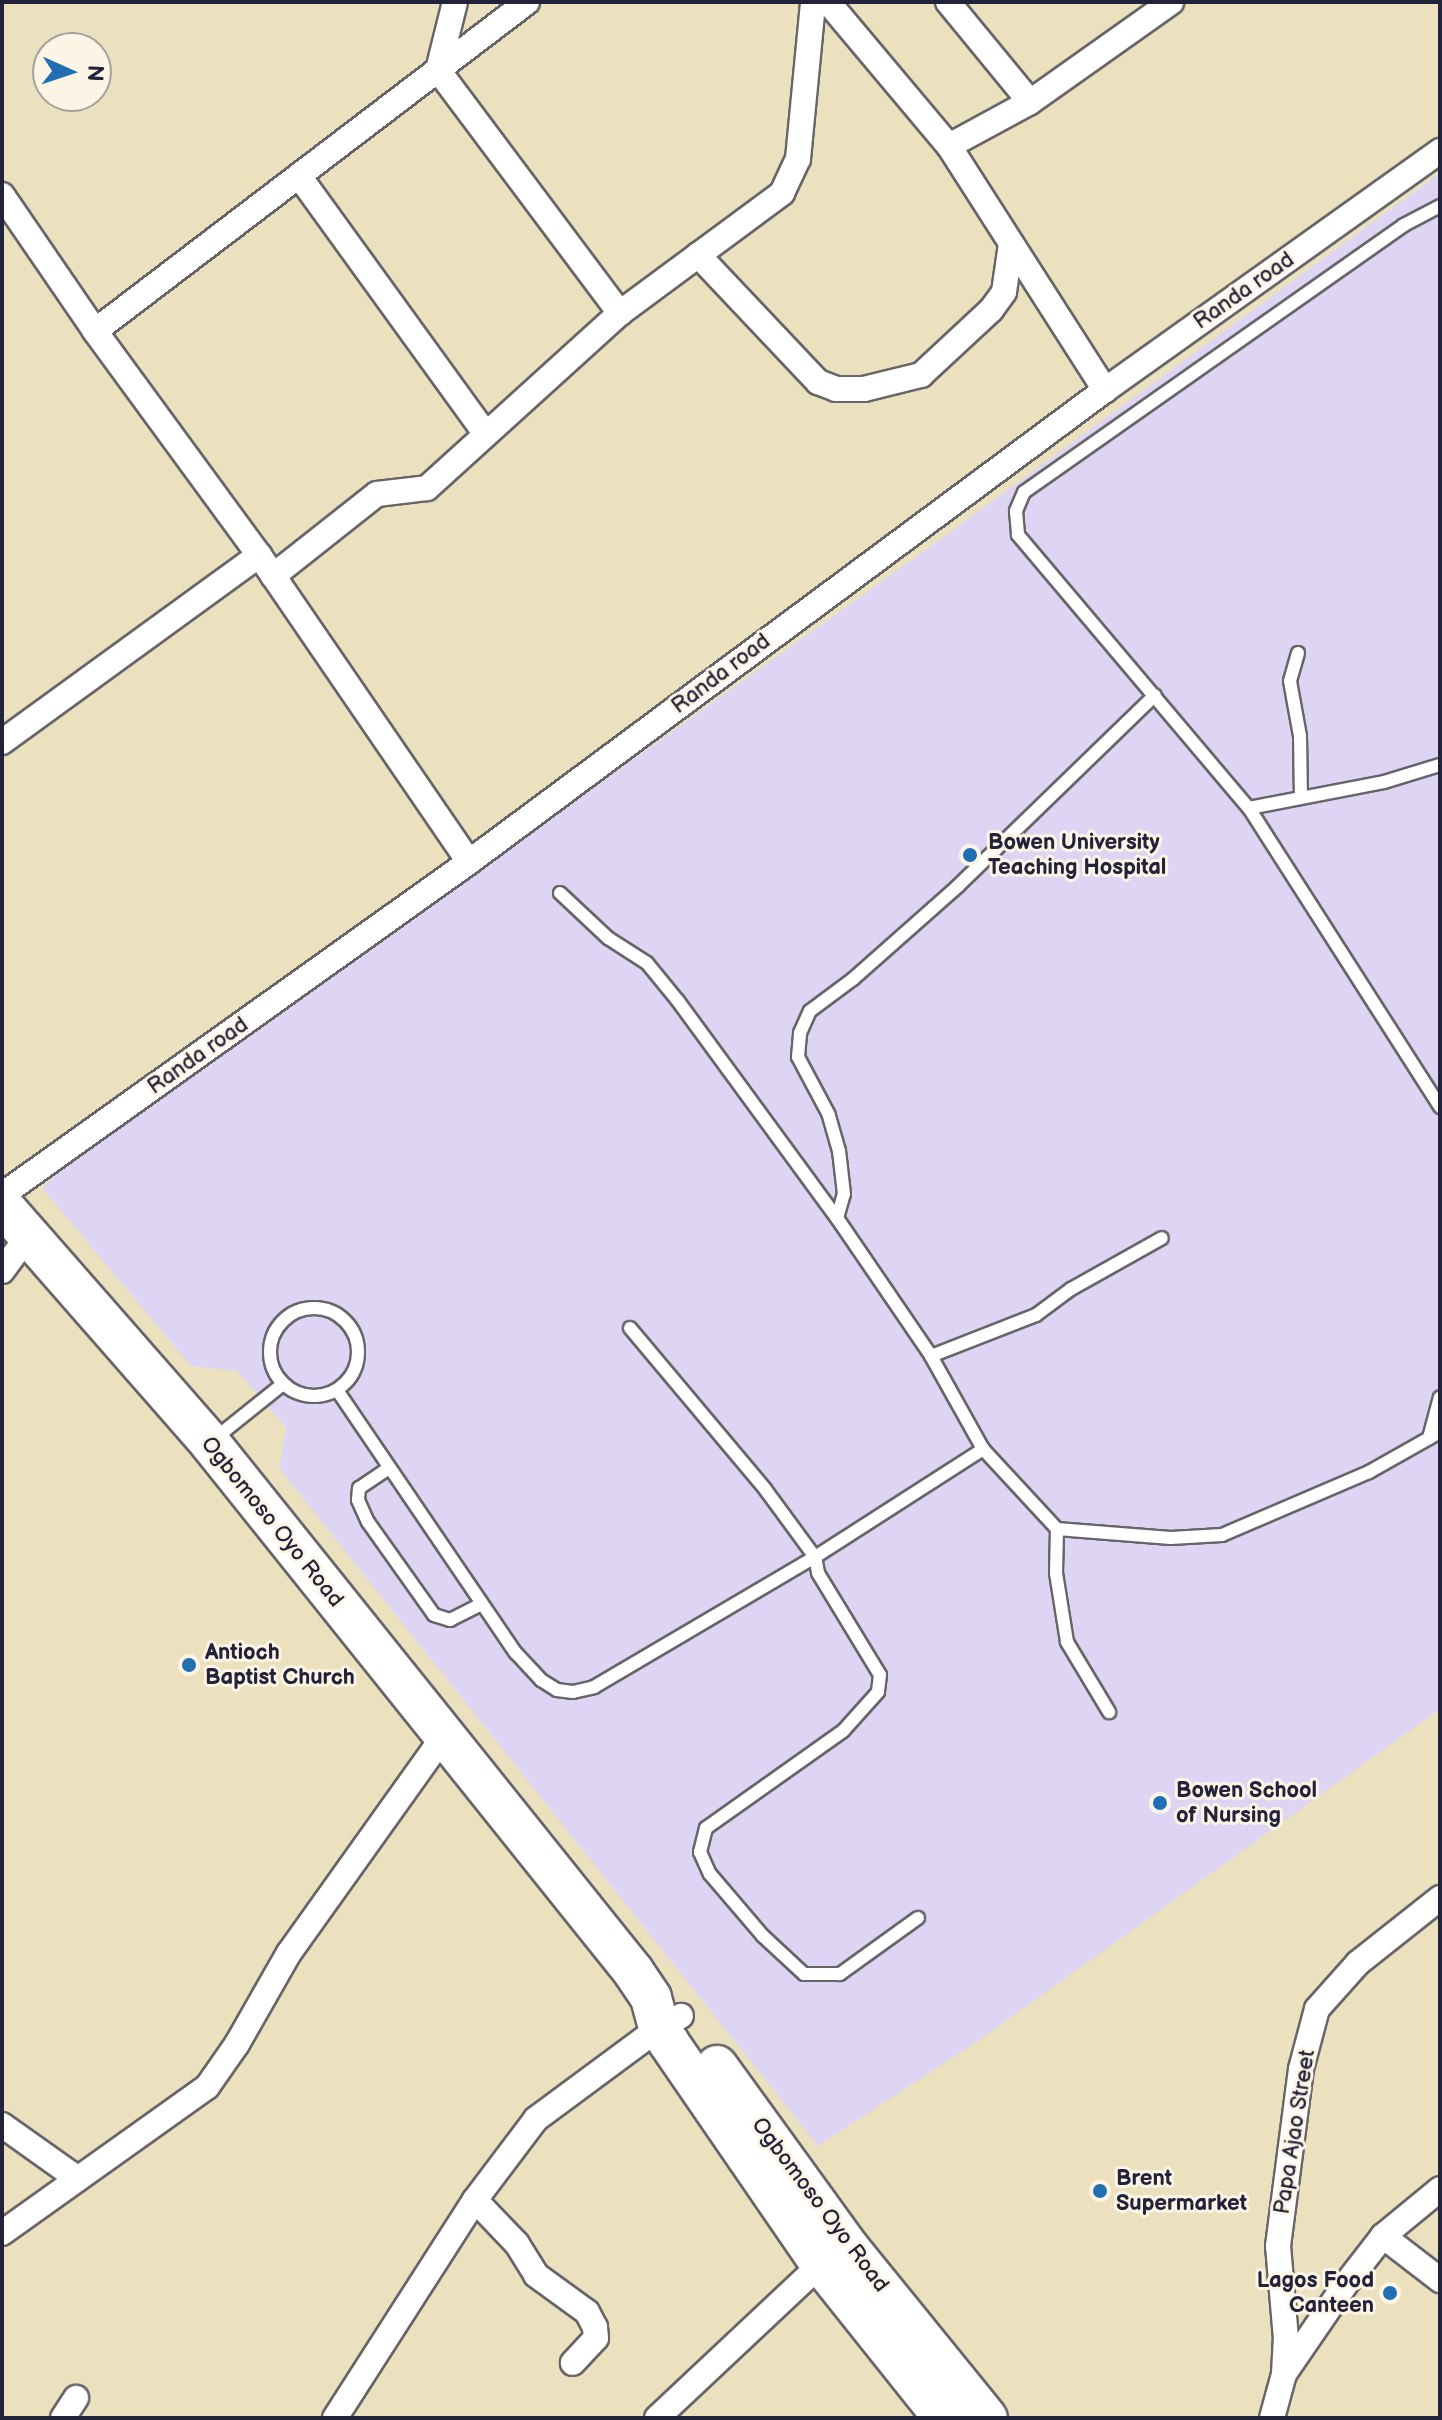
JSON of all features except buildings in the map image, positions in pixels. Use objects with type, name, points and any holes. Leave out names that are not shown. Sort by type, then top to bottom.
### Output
[{"type":"highway","name":"Ogbomoso Oyo Road","points":[[2,1205],[210,1443],[987,2418]]},
{"type":"highway","name":"Ogbomoso Oyo Road","points":[[664,2014],[821,2264],[944,2418]]},
{"type":"street","points":[[438,70],[455,2]]},
{"type":"street","points":[[95,331],[527,2]]},
{"type":"street","points":[[2,742],[377,494],[427,488],[484,432],[620,313],[782,193],[793,177],[798,159],[813,2]]},
{"type":"street","points":[[828,2],[949,146],[1105,390]]},
{"type":"street","points":[[948,2],[1030,102]]},
{"type":"street","points":[[949,146],[1030,102],[1171,2]]},
{"type":"street","points":[[438,70],[620,313]]},
{"type":"street","name":"Randa road","points":[[2,1195],[469,862],[1105,390],[1440,151]]},
{"type":"street","points":[[299,176],[484,432]]},
{"type":"street","points":[[2,195],[95,331],[266,566],[469,862]]},
{"type":"street","points":[[698,255],[818,382],[836,389],[864,389],[921,375],[991,310],[1004,292],[1011,244]]},
{"type":"street","points":[[2,1271],[28,1236]]},
{"type":"street","points":[[2,2233],[207,2087],[237,2044],[289,1953],[443,1737]]},
{"type":"street","name":"Papa Ajao Street","points":[[1284,2374],[1286,2339],[1278,2246],[1301,2069],[1317,2009],[1358,1963],[1440,1898]]},
{"type":"street","points":[[335,2418],[475,2200],[536,2119],[664,2014]]},
{"type":"street","points":[[2,2125],[78,2179]]},
{"type":"street","points":[[1272,2418],[1284,2374],[1383,2236],[1440,2189]]},
{"type":"street","points":[[475,2200],[517,2244],[536,2275],[587,2312],[595,2327],[596,2338],[573,2363]]},
{"type":"street","points":[[1383,2236],[1440,2280]]},
{"type":"street","points":[[657,2418],[821,2264]]},
{"type":"lane","points":[[1440,206],[1404,225],[1024,492],[1016,511],[1018,535],[1249,808],[1440,1107]]},
{"type":"lane","points":[[1298,653],[1290,681],[1300,736],[1301,797]]},
{"type":"lane","points":[[837,1218],[844,1194],[839,1151],[829,1115],[798,1057],[800,1033],[810,1011],[853,979],[958,886],[1155,695]]},
{"type":"lane","points":[[1249,808],[1384,782],[1440,765]]},
{"type":"lane","points":[[560,893],[608,938],[647,963],[837,1218],[931,1356],[983,1449],[1057,1529],[1171,1538],[1222,1535],[1369,1472],[1434,1435],[1440,1397]]},
{"type":"lane","points":[[931,1356],[1036,1315],[1071,1289],[1162,1238]]},
{"type":"lane","points":[[312,1307],[335,1312],[352,1328],[357,1362],[346,1383],[337,1390],[315,1397],[293,1391],[283,1384],[271,1365],[269,1353],[274,1331],[290,1314],[312,1307]]},
{"type":"lane","points":[[630,1328],[765,1489],[815,1557],[818,1573],[880,1675],[878,1692],[843,1731],[706,1828],[700,1852],[710,1874],[763,1936],[804,1974],[840,1974],[918,1918]]},
{"type":"lane","points":[[210,1443],[283,1384]]},
{"type":"lane","points":[[337,1390],[480,1605],[541,1680],[557,1690],[573,1692],[594,1687],[815,1557],[983,1449]]},
{"type":"lane","points":[[389,1468],[359,1488],[358,1500],[368,1522],[434,1615],[450,1620],[480,1605]]},
{"type":"lane","points":[[1057,1529],[1056,1573],[1067,1642],[1109,1712]]},
{"type":"shaded area","name":"Bowen University Teaching Hospital","points":[[1440,173],[1440,1709],[985,2036],[818,2146],[279,1468],[286,1428],[237,1371],[191,1366],[42,1188],[62,1169],[938,541]]},
{"type":"place","name":"Bowen University Teaching Hospital","points":[[970,855]]},
{"type":"place","name":"Antioch Baptist Church","points":[[189,1665]]},
{"type":"place","name":"Bowen School of Nursing","points":[[1160,1803]]},
{"type":"place","name":"Brent Supermarket","points":[[1100,2191]]},
{"type":"place","name":"Lagos Food Canteen","points":[[1390,2293]]}]
